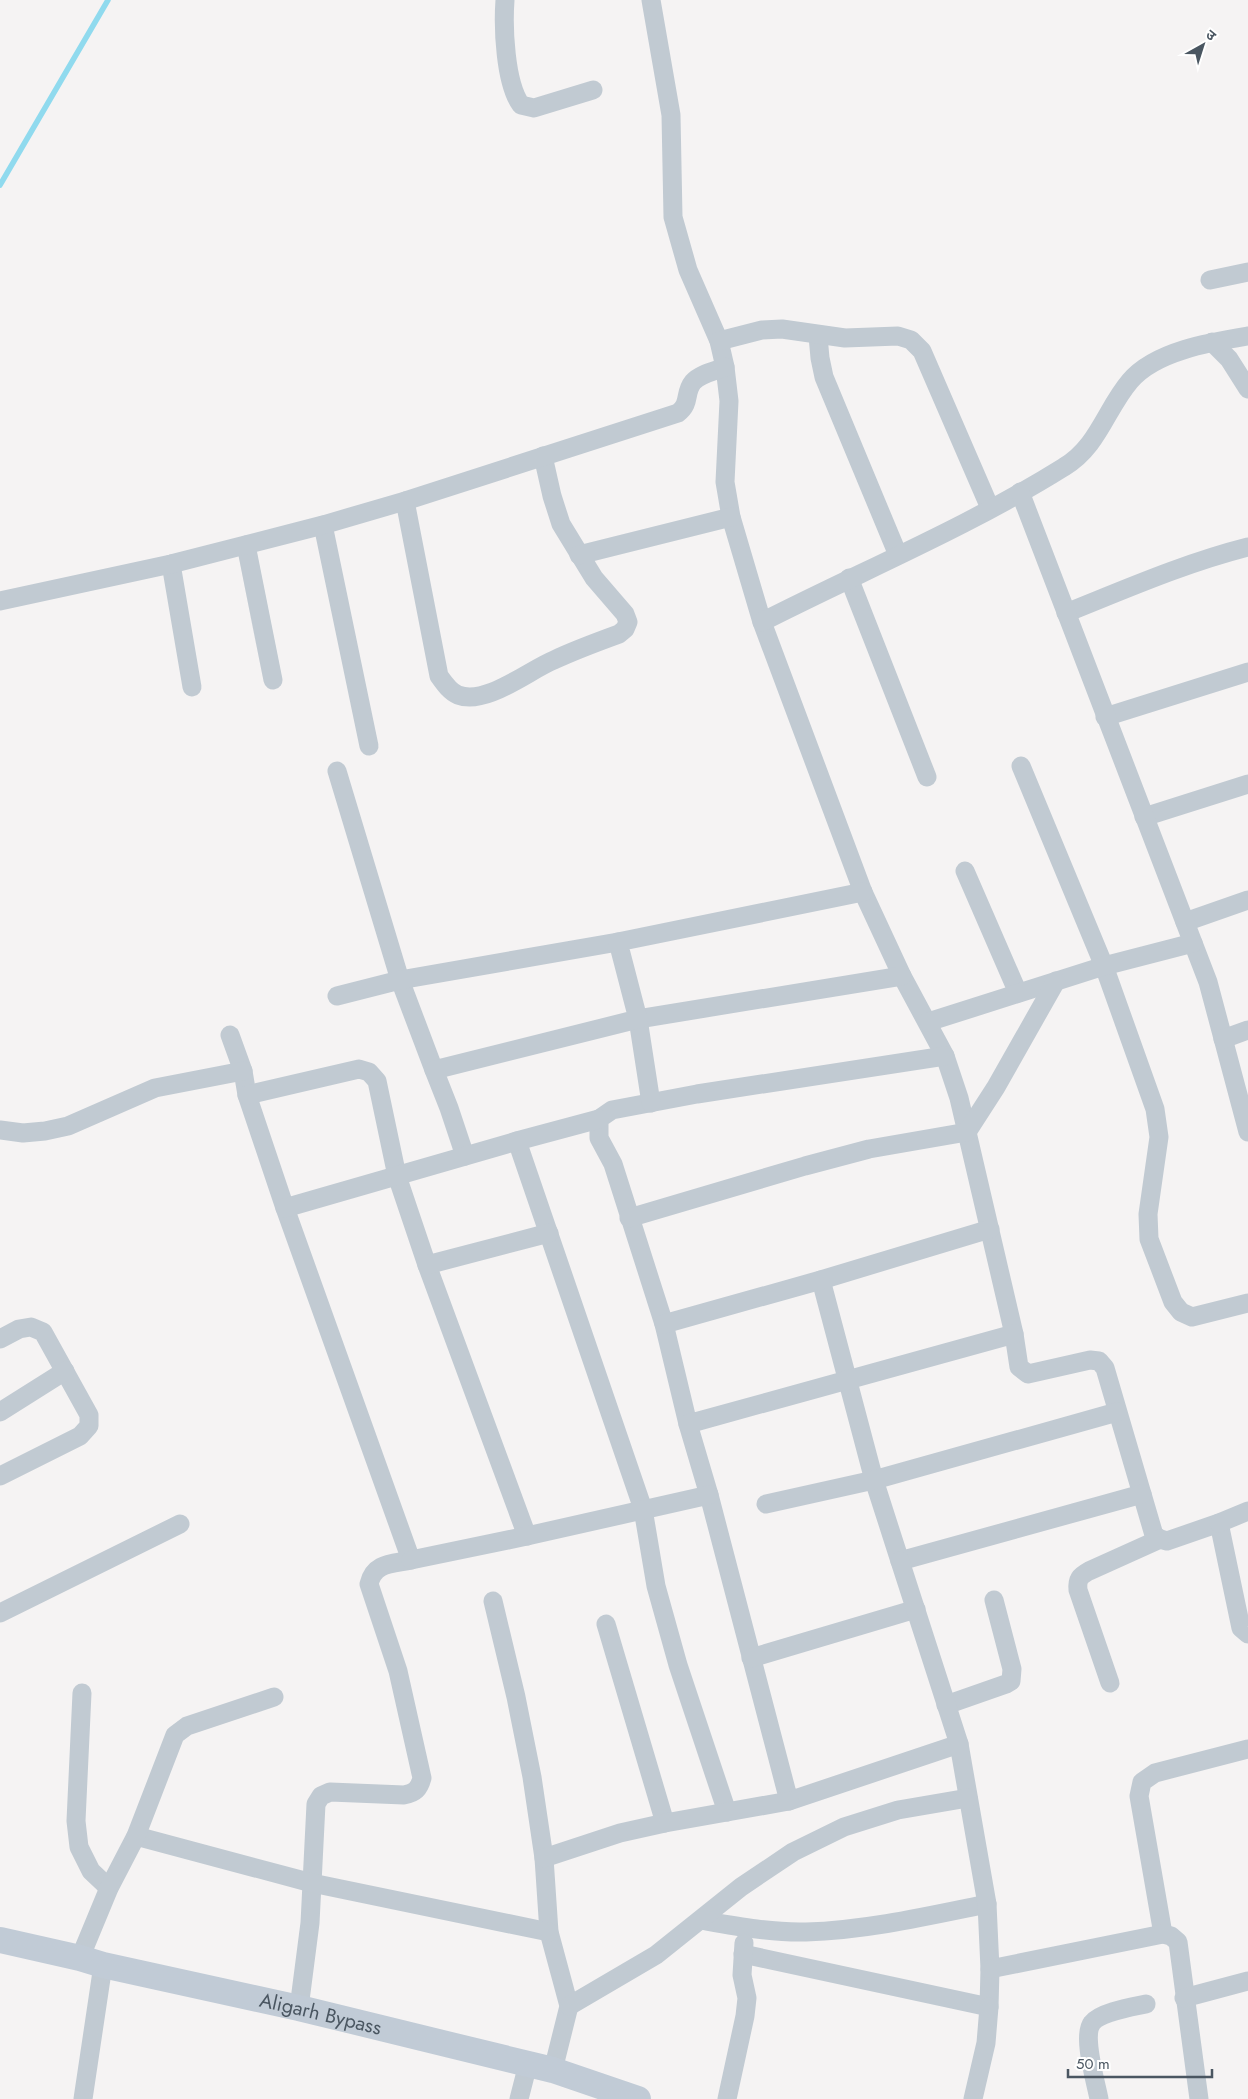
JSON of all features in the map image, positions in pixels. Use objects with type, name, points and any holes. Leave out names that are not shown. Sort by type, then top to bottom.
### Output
[{"type":"main road","name":"Aligarh Bypass","points":[[0,1940],[299,2008],[553,2070],[638,2099]]},
{"type":"street","points":[[505,0],[503,21],[508,65],[516,98],[521,105],[534,108],[593,90]]},
{"type":"street","points":[[651,0],[671,115],[673,217],[688,270],[718,341],[725,367],[729,401],[725,482],[731,517],[762,622],[864,892],[902,976],[945,1056],[967,1132],[1014,1334],[1019,1367],[1028,1374],[1090,1360],[1099,1360],[1105,1368],[1154,1534],[1160,1539],[1167,1541],[1220,1524],[1248,1512]]},
{"type":"street","points":[[1210,280],[1248,272]]},
{"type":"street","points":[[718,341],[762,330],[782,329],[818,336],[845,338],[898,336],[911,340],[922,351],[990,508]]},
{"type":"street","points":[[818,336],[824,377],[898,555]]},
{"type":"street","points":[[762,622],[949,531],[1066,466],[1093,441],[1130,380],[1157,359],[1212,342],[1248,336]]},
{"type":"street","points":[[1212,342],[1230,359],[1248,389]]},
{"type":"street","points":[[0,601],[170,564],[323,525],[405,501],[678,413],[688,402],[688,392],[692,383],[698,378],[725,367]]},
{"type":"street","points":[[405,501],[439,676],[448,688],[458,695],[476,697],[500,690],[552,660],[619,634],[625,629],[628,622],[625,614],[594,578],[561,524],[552,496],[543,456]]},
{"type":"street","points":[[1020,492],[1208,982],[1248,1132]]},
{"type":"street","points":[[579,554],[731,517]]},
{"type":"street","points":[[323,525],[369,746]]},
{"type":"street","points":[[246,545],[273,680]]},
{"type":"street","points":[[1066,613],[1173,569],[1248,547]]},
{"type":"street","points":[[170,564],[192,687]]},
{"type":"street","points":[[849,578],[927,777]]},
{"type":"street","points":[[1105,717],[1248,672]]},
{"type":"street","points":[[1021,766],[1104,966],[1155,1109],[1159,1136],[1148,1214],[1149,1239],[1173,1302],[1182,1312],[1192,1317],[1248,1303]]},
{"type":"street","points":[[337,771],[400,980],[449,1108],[464,1156]]},
{"type":"street","points":[[1144,817],[1248,784]]},
{"type":"street","points":[[965,871],[1018,993]]},
{"type":"street","points":[[337,996],[400,980],[618,942],[864,892]]},
{"type":"street","points":[[1185,922],[1248,900]]},
{"type":"street","points":[[618,942],[638,1019],[651,1103]]},
{"type":"street","points":[[928,1022],[1104,966],[1193,943]]},
{"type":"street","points":[[434,1070],[638,1019],[902,976]]},
{"type":"street","points":[[629,1218],[814,1163],[869,1149],[967,1132],[996,1087],[1056,981]]},
{"type":"street","points":[[1224,1039],[1248,1030]]},
{"type":"street","points":[[230,1035],[243,1070],[248,1095],[285,1208],[412,1560]]},
{"type":"street","points":[[285,1208],[517,1140],[599,1119],[612,1110],[697,1094],[945,1056]]},
{"type":"street","points":[[248,1095],[359,1069],[369,1072],[377,1081],[397,1176],[427,1265],[527,1536]]},
{"type":"street","points":[[0,1130],[23,1133],[68,1126],[155,1088],[243,1070]]},
{"type":"street","points":[[599,1119],[599,1138],[613,1164],[664,1324],[688,1424],[709,1495],[789,1801]]},
{"type":"street","points":[[517,1140],[643,1509],[656,1586],[663,1612],[678,1665],[727,1812]]},
{"type":"street","points":[[664,1324],[821,1280],[990,1229]]},
{"type":"street","points":[[427,1265],[549,1233]]},
{"type":"street","points":[[821,1280],[874,1480],[959,1744],[987,1904],[990,1969],[986,2043],[973,2099]]},
{"type":"street","points":[[0,1339],[19,1329],[31,1327],[43,1332],[89,1415],[89,1426],[80,1436],[0,1476]]},
{"type":"street","points":[[688,1424],[1014,1334]]},
{"type":"street","points":[[0,1412],[65,1371]]},
{"type":"street","points":[[766,1504],[874,1480],[1117,1412]]},
{"type":"street","points":[[900,1561],[1142,1494]]},
{"type":"street","points":[[299,2008],[310,1923],[316,1804],[321,1796],[330,1792],[404,1796],[412,1793],[419,1787],[422,1778],[398,1670],[369,1584],[372,1574],[379,1567],[709,1495]]},
{"type":"street","points":[[0,1613],[180,1524]]},
{"type":"street","points":[[1220,1524],[1241,1628],[1248,1634]]},
{"type":"street","points":[[1110,1683],[1078,1590],[1077,1582],[1081,1575],[1090,1570],[1160,1539]]},
{"type":"street","points":[[946,1705],[1006,1684],[1011,1680],[1012,1669],[994,1600]]},
{"type":"street","points":[[492,1601],[516,1697],[532,1777],[544,1858],[549,1932],[569,2006],[553,2070]]},
{"type":"street","points":[[752,1658],[916,1609]]},
{"type":"street","points":[[606,1624],[664,1823]]},
{"type":"street","points":[[82,1693],[76,1821],[79,1847],[91,1871],[109,1888]]},
{"type":"street","points":[[83,2099],[91,1961],[109,1888],[136,1836],[156,1789],[175,1735],[187,1726],[274,1697]]},
{"type":"street","points":[[544,1858],[620,1833],[664,1823],[789,1801],[959,1744]]},
{"type":"street","points":[[1163,1934],[1139,1796],[1142,1782],[1155,1772],[1248,1749]]},
{"type":"street","points":[[569,2006],[656,1955],[741,1887],[793,1852],[844,1827],[898,1810],[968,1798]]},
{"type":"street","points":[[136,1836],[312,1883],[549,1932]]},
{"type":"street","points":[[701,1920],[745,1927],[806,1932],[878,1924],[987,1904]]},
{"type":"street","points":[[727,2099],[745,2016],[747,1998],[742,1975],[745,1927]]},
{"type":"street","points":[[990,1969],[1163,1934],[1171,1936],[1178,1942],[1199,2099]]},
{"type":"street","points":[[744,1954],[989,2006]]},
{"type":"street","points":[[1184,1998],[1248,1981]]},
{"type":"street","points":[[1099,2099],[1088,2030],[1092,2022],[1100,2017],[1112,2012],[1146,2004]]},
{"type":"street","points":[[519,2099],[528,2064]]},
{"type":"waterway","points":[[0,185],[108,0]]}]
